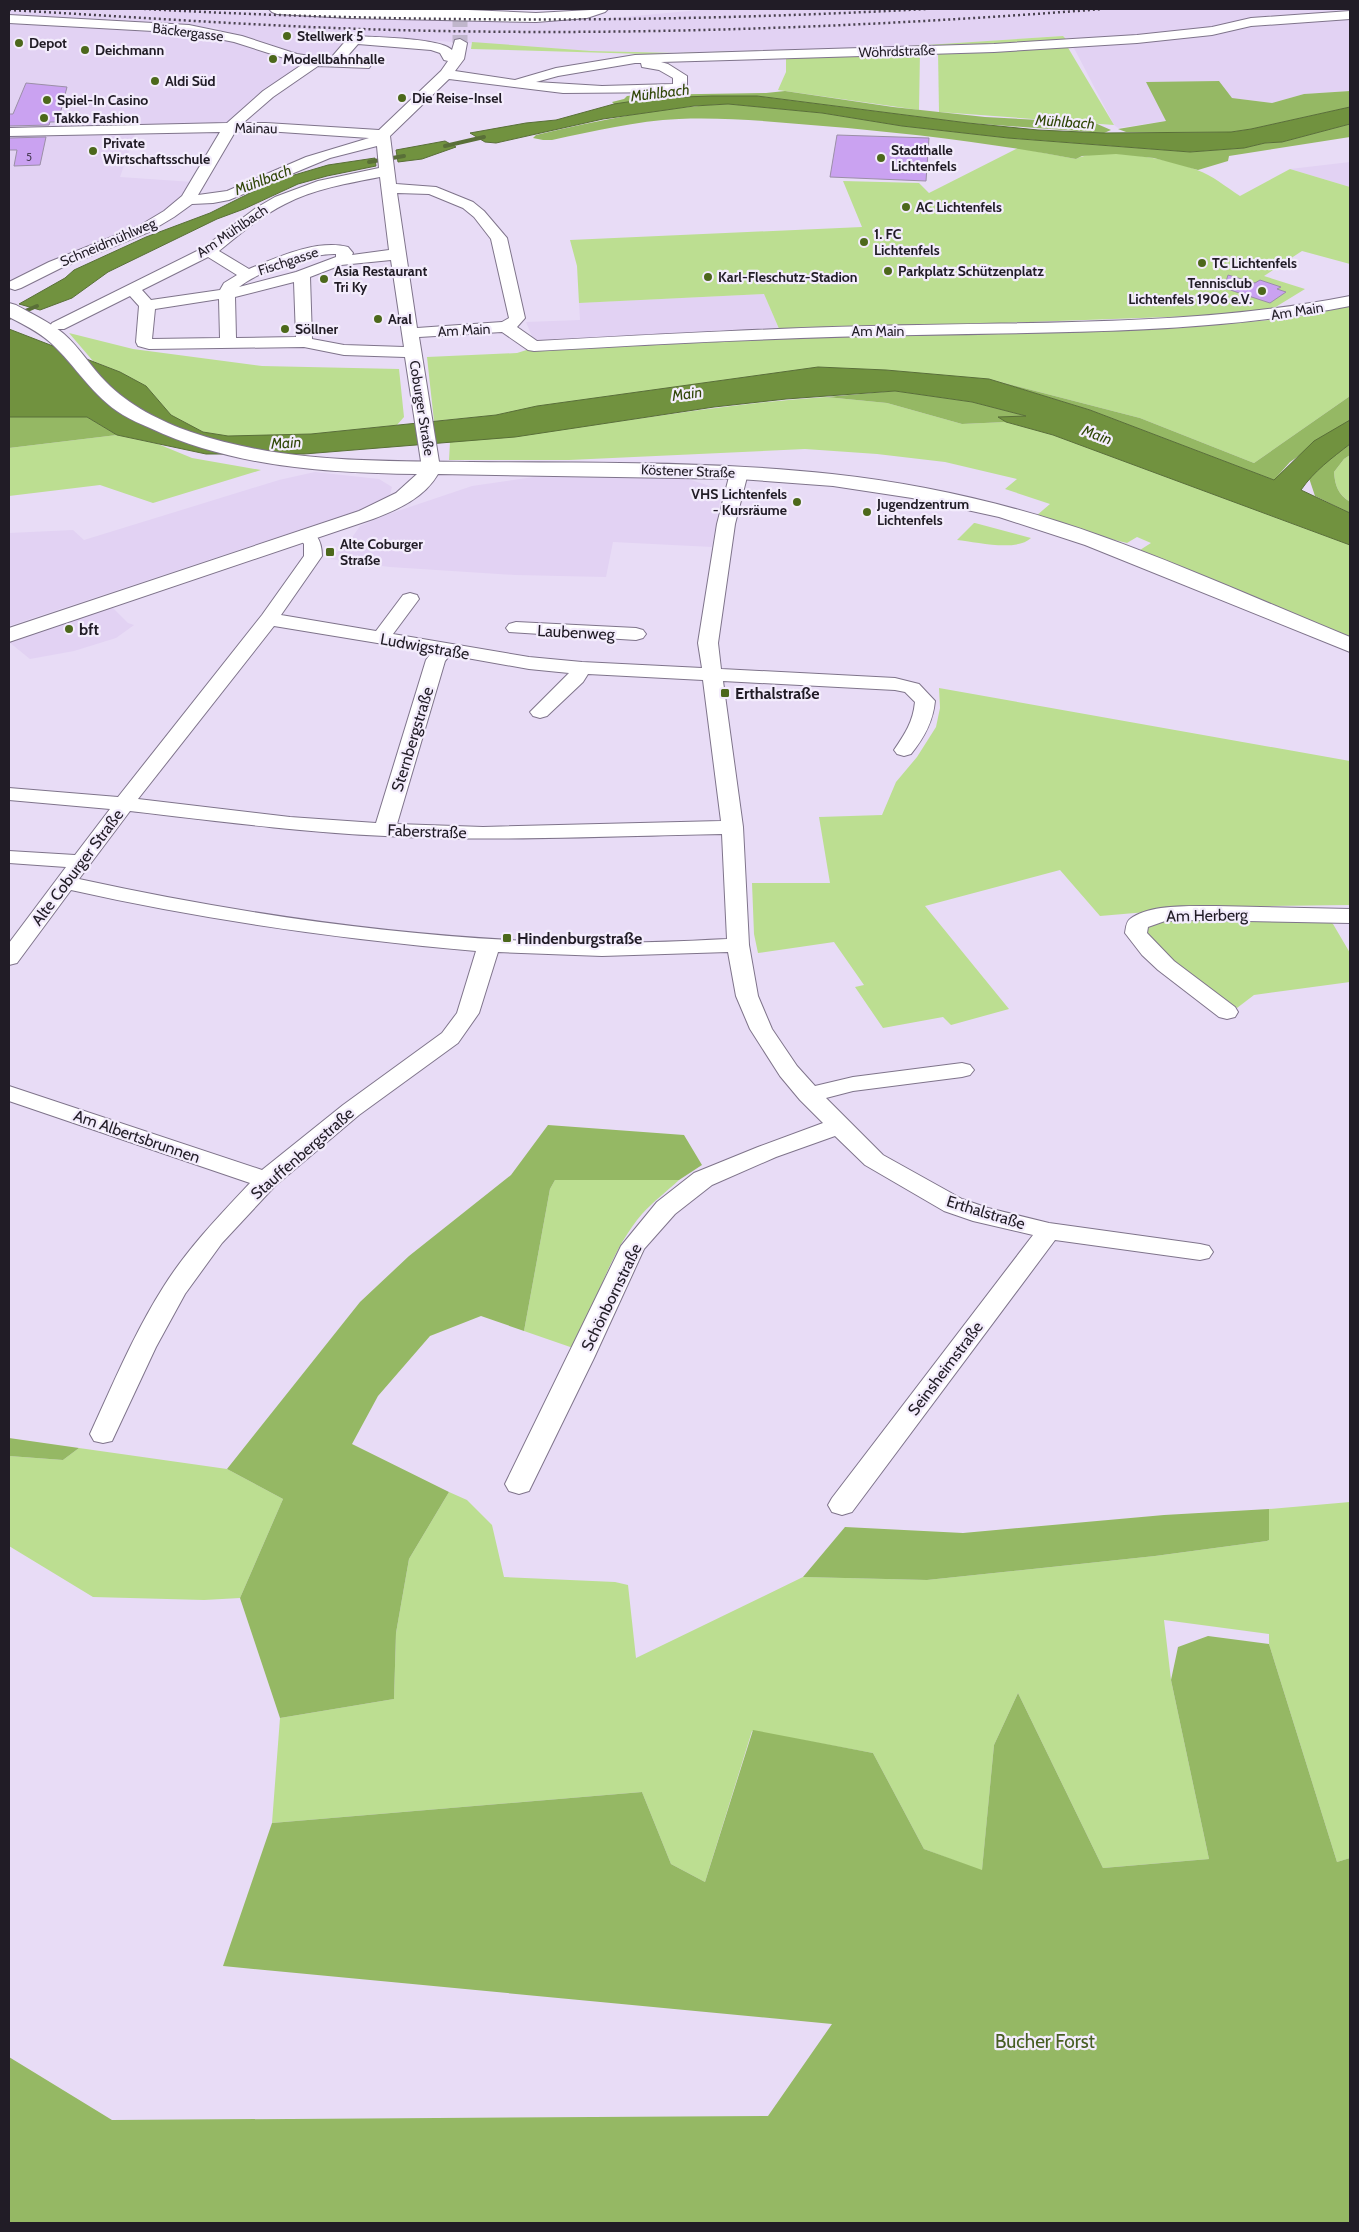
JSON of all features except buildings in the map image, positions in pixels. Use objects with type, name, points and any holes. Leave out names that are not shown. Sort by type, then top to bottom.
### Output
[{"type":"street","points":[[277,9],[528,16],[576,14],[600,9]]},
{"type":"street","name":"Wöhrdstraße","points":[[446,74],[515,84],[556,72],[636,59],[994,48],[1137,39],[1212,30],[1251,22],[1350,15]]},
{"type":"street","name":"Bäckergasse","points":[[9,19],[189,30],[237,39],[294,58],[315,62],[364,65]]},
{"type":"street","points":[[334,63],[354,40],[432,46],[445,50],[449,57],[456,59]]},
{"type":"street","points":[[188,199],[210,200],[226,198],[296,166],[360,145],[385,153],[446,74],[456,59],[460,43]]},
{"type":"street","name":"Schneidmühlweg","points":[[15,286],[55,265],[151,225],[188,199],[231,127],[255,102],[315,62]]},
{"type":"street","points":[[515,84],[564,90],[680,88],[680,76],[675,72],[652,64],[617,62]]},
{"type":"street","name":"Mainau","points":[[9,132],[231,127],[301,129],[385,153]]},
{"type":"street","name":"Coburger Straße","points":[[9,634],[366,515],[401,498],[420,485],[430,462],[415,358],[409,333],[385,153]]},
{"type":"street","name":"Am Mühlbach","points":[[58,326],[209,251],[261,211],[280,200],[323,184],[385,153]]},
{"type":"street","points":[[390,188],[431,190],[468,205],[479,214],[499,238],[517,318],[513,323],[505,327]]},
{"type":"street","name":"Fischgasse","points":[[227,293],[230,286],[247,274],[331,248],[345,251],[338,261]]},
{"type":"street","points":[[209,251],[247,274]]},
{"type":"street","name":"Fischgasse","points":[[147,305],[244,291],[302,275],[338,261],[398,254]]},
{"type":"street","points":[[302,275],[304,342]]},
{"type":"street","points":[[132,288],[147,305],[144,342],[148,344],[304,342],[344,350],[415,358]]},
{"type":"street","points":[[227,293],[228,342]]},
{"type":"street","name":"Am Main","points":[[409,333],[505,327],[534,346],[809,332],[1053,327],[1221,319],[1299,311],[1350,301]]},
{"type":"street","points":[[9,309],[57,338],[101,389],[119,404],[142,417],[181,435],[232,450],[268,458],[350,467],[384,474],[398,480],[404,491],[401,498]]},
{"type":"street","name":"Köstener Straße","points":[[350,467],[430,462],[507,469],[739,473],[868,485],[967,504],[1048,525],[1093,540],[1350,645]]},
{"type":"street","name":"Köstener Straße","points":[[401,498],[507,469]]},
{"type":"street","name":"Erthalstraße","points":[[739,473],[726,524],[717,573],[708,643],[732,827],[738,945],[747,996],[761,1029],[788,1071],[808,1095],[874,1160],[953,1205],[982,1215],[1049,1231],[1200,1252]]},
{"type":"street","name":"Alte Coburger Straße","points":[[9,958],[124,804],[269,619],[313,556],[313,544],[306,535]]},
{"type":"street","points":[[380,638],[410,599]]},
{"type":"street","name":"Ludwigstraße","points":[[269,619],[444,650],[582,668],[895,684],[912,688],[925,701],[924,716],[917,735],[904,750]]},
{"type":"street","name":"Laubenweg","points":[[505,659],[517,624],[580,633],[637,631],[628,671]]},
{"type":"street","name":"Sternbergstraße","points":[[385,830],[436,660],[444,650]]},
{"type":"street","points":[[540,712],[576,678],[582,668]]},
{"type":"street","points":[[9,794],[124,804]]},
{"type":"street","name":"Faberstraße","points":[[124,804],[290,824],[385,830],[483,833],[732,827]]},
{"type":"street","points":[[9,857],[81,862]]},
{"type":"street","points":[[66,882],[191,909],[263,921],[489,946],[557,949],[640,949],[738,945]]},
{"type":"street","name":"Am Herberg","points":[[1227,1012],[1221,1005],[1176,973],[1150,951],[1136,933],[1137,924],[1147,918],[1222,912],[1350,916]]},
{"type":"street","name":"Stauffenbergstraße","points":[[103,1434],[143,1347],[174,1290],[213,1237],[266,1180],[351,1110],[450,1038],[468,1013],[489,946]]},
{"type":"street","points":[[808,1095],[853,1084],[962,1070]]},
{"type":"street","name":"Am Albertsbrunnen","points":[[9,1092],[266,1180]]},
{"type":"street","name":"Schönbornstraße","points":[[519,1484],[633,1246],[666,1208],[703,1179],[767,1152],[839,1126]]},
{"type":"street","name":"Seinsheimstraße","points":[[842,1505],[1049,1231]]},
{"type":"shaded area","points":[[9,9],[186,9],[303,14],[570,19],[612,18],[711,9],[1350,9],[1350,91],[1304,94],[1272,103],[1232,98],[1147,82],[1166,121],[1118,128],[1114,125],[1075,50],[1063,36],[896,47],[677,53],[591,51],[349,35],[346,41],[327,61],[295,57],[212,32],[219,28],[9,17]]},
{"type":"shaded area","points":[[9,22],[194,35],[245,43],[308,63],[232,123],[62,135],[135,134],[120,177],[193,182],[166,212],[149,222],[9,283]]},
{"type":"shaded area","points":[[1063,36],[1068,41],[680,55],[471,49],[472,42],[591,51],[677,53],[896,47]]},
{"type":"shaded area","points":[[1067,46],[1114,125],[939,112],[938,51]]},
{"type":"shaded area","points":[[920,51],[919,110],[778,90],[786,72],[786,57]]},
{"type":"shaded area","name":"1. FC Lichtenfels","points":[[1018,148],[1076,159],[1088,155],[1102,154],[1154,158],[1203,172],[1240,196],[1290,169],[1350,187],[1350,264],[1302,251],[1264,276],[1305,289],[1274,308],[1223,315],[780,331],[764,294],[579,303],[577,266],[570,240],[862,227],[843,181],[919,183],[929,193]]},
{"type":"shaded area","points":[[1350,162],[1350,187],[1290,169]]},
{"type":"shaded area","points":[[764,294],[780,331],[535,344],[526,322],[580,320],[579,303]]},
{"type":"shaded area","points":[[1350,305],[1350,396],[1254,463],[1140,418],[989,379],[886,370],[818,367],[537,406],[496,415],[434,421],[427,357],[517,353],[530,349],[836,337],[838,334],[1247,322],[1325,312]]},
{"type":"shaded area","points":[[69,333],[133,349],[262,366],[399,369],[404,417],[397,425],[311,434],[228,436],[203,432],[171,415],[146,386],[120,372],[93,361]]},
{"type":"shaded area","points":[[826,397],[887,403],[962,424],[1006,422],[1053,435],[1350,545],[1350,641],[1144,555],[1140,550],[1151,543],[1137,537],[1127,543],[1086,533],[1036,516],[1050,504],[1005,489],[1017,479],[945,462],[877,454],[805,449],[569,460],[449,460],[450,442],[544,432],[732,406]]},
{"type":"shaded area","points":[[117,435],[158,444],[192,458],[261,470],[153,503],[100,485],[9,496],[9,448]]},
{"type":"shaded area","points":[[1350,455],[1350,502],[1338,489],[1334,472],[1344,459]]},
{"type":"shaded area","points":[[315,472],[379,479],[392,487],[390,495],[375,505],[9,626],[9,533],[73,530],[84,540],[279,480]]},
{"type":"shaded area","points":[[540,476],[685,478],[722,490],[712,547],[613,542],[606,577],[515,575],[390,567],[330,559],[351,539],[360,526],[386,515],[472,486]]},
{"type":"shaded area","points":[[974,523],[1031,538],[1025,542],[1006,545],[957,540]]},
{"type":"shaded area","points":[[112,607],[128,623],[134,625],[116,638],[74,651],[30,659],[9,642]]},
{"type":"shaded area","points":[[939,688],[1350,761],[1350,905],[1205,907],[1100,916],[1060,870],[925,906],[1009,1009],[951,1025],[943,1017],[883,1028],[855,987],[864,985],[834,942],[758,953],[754,934],[752,883],[830,883],[819,817],[882,815],[896,782],[917,757],[936,727],[940,708]]},
{"type":"shaded area","points":[[1158,920],[1328,920],[1333,924],[1350,953],[1350,982],[1254,995],[1237,1008],[1186,972],[1144,935],[1146,925]]},
{"type":"shaded area","points":[[555,1180],[679,1180],[642,1214],[621,1244],[604,1278],[576,1349],[524,1331],[550,1189]]},
{"type":"shaded area","points":[[79,1448],[227,1469],[283,1499],[240,1598],[204,1600],[93,1597],[9,1546],[9,1456],[63,1460]]},
{"type":"shaded area","points":[[449,1492],[467,1500],[492,1525],[504,1577],[615,1582],[628,1585],[636,1658],[803,1577],[927,1580],[1155,1556],[1267,1541],[1269,1540],[1269,1509],[1350,1502],[1350,1858],[1337,1862],[1269,1644],[1269,1634],[1164,1620],[1171,1680],[1209,1859],[1103,1868],[1018,1693],[994,1745],[982,1871],[924,1849],[873,1753],[752,1731],[705,1882],[671,1864],[642,1792],[272,1823],[280,1718],[394,1699],[396,1633],[409,1559]]},
{"type":"green space","points":[[1219,81],[1232,98],[1272,103],[1304,94],[1350,91],[1350,107],[1231,132],[1126,132],[1118,129],[1166,121],[1146,82]]},
{"type":"green space","points":[[785,91],[893,107],[985,117],[1095,123],[1111,130],[1104,133],[968,123],[757,96],[654,98],[619,105],[612,102],[624,99],[627,96],[638,95]]},
{"type":"green space","points":[[728,104],[822,113],[902,126],[1008,138],[1190,152],[1244,148],[1265,143],[1282,142],[1350,124],[1350,137],[1229,156],[1228,161],[1198,170],[1154,158],[1116,154],[1082,156],[1076,159],[981,143],[918,135],[733,119],[663,120],[615,127],[552,140],[533,138],[536,135],[631,115],[679,108]]},
{"type":"green space","points":[[989,379],[1140,418],[1254,463],[1350,396],[1350,420],[1290,462],[1274,480],[1090,410]]},
{"type":"green space","points":[[895,391],[972,402],[1029,417],[999,417],[1006,422],[962,424],[887,403],[826,397]]},
{"type":"green space","points":[[9,417],[87,417],[117,435],[9,448]]},
{"type":"green space","points":[[1350,444],[1350,455],[1344,459],[1334,472],[1338,489],[1350,502],[1350,513],[1315,496],[1309,478],[1327,461]]},
{"type":"green space","points":[[548,1125],[684,1135],[702,1165],[679,1180],[555,1180],[550,1189],[524,1331],[481,1316],[430,1336],[378,1396],[352,1444],[449,1492],[409,1559],[396,1633],[394,1699],[280,1718],[240,1598],[283,1499],[227,1469],[360,1302],[409,1256],[511,1175]]},
{"type":"green space","points":[[9,1438],[79,1448],[63,1460],[9,1456]]},
{"type":"green space","points":[[1269,1509],[1269,1540],[1267,1541],[1155,1556],[927,1580],[803,1577],[845,1527],[963,1533],[1164,1515]]},
{"type":"green space","name":"Bucher Forst","points":[[1208,1636],[1269,1644],[1337,1862],[1350,1858],[1350,2223],[9,2223],[9,2057],[112,2120],[768,2116],[832,2024],[223,1966],[272,1823],[642,1792],[671,1864],[705,1882],[753,1730],[873,1753],[924,1849],[982,1870],[994,1745],[1018,1693],[1103,1868],[1209,1859],[1171,1680],[1178,1647]]},
{"type":"water","points":[[757,96],[968,123],[1038,130],[1104,133],[1231,132],[1350,107],[1350,124],[1282,142],[1265,143],[1244,148],[1190,152],[1008,138],[902,126],[822,113],[728,104],[694,106],[603,119],[496,143],[485,142],[470,133],[526,123],[556,120],[614,104],[654,98]]},
{"type":"water","points":[[445,141],[456,147],[422,159],[398,162],[396,150]]},
{"type":"water","points":[[375,158],[376,166],[298,184],[244,209],[217,219],[108,272],[72,298],[40,310],[19,304],[65,278],[74,270],[146,237],[210,213],[274,181],[328,165]]},
{"type":"water","name":"Main","points":[[9,329],[120,372],[146,386],[171,415],[203,432],[228,436],[311,434],[496,415],[537,406],[818,367],[886,370],[989,379],[1090,410],[1274,480],[1314,441],[1350,420],[1350,444],[1317,471],[1301,490],[1350,513],[1350,545],[1053,435],[1006,422],[998,417],[1026,416],[972,402],[895,391],[786,399],[714,407],[515,437],[304,454],[206,454],[117,435],[87,417],[9,417]]},
{"type":"waterway","name":"Mühlbach","points":[[445,146],[484,137]]},
{"type":"waterway","name":"Mühlbach","points":[[369,162],[404,156]]},
{"type":"waterway","name":"Mühlbach","points":[[9,318],[37,306]]},
{"type":"tunnel","points":[[460,12],[460,43]]},
{"type":"railway","points":[[144,9],[340,17],[536,20],[731,17],[927,9]]},
{"type":"railway","points":[[9,10],[334,28],[608,32],[773,28],[1103,9]]},
{"type":"place","name":"Stellwerk 5","points":[[287,36]]},
{"type":"place","name":"Depot","points":[[19,43]]},
{"type":"place","name":"Deichmann","points":[[85,50]]},
{"type":"place","name":"Modellbahnhalle","points":[[273,59]]},
{"type":"place","name":"Aldi Süd","points":[[155,81]]},
{"type":"place","name":"Die Reise-Insel","points":[[402,98]]},
{"type":"place","name":"Spiel-In Casino","points":[[47,100]]},
{"type":"place","name":"Takko Fashion","points":[[44,118]]},
{"type":"place","name":"Private Wirtschaftsschule","points":[[93,151]]},
{"type":"place","name":"Stadthalle Lichtenfels","points":[[881,158]]},
{"type":"place","name":"AC Lichtenfels","points":[[906,207]]},
{"type":"place","name":"1. FC Lichtenfels","points":[[864,242]]},
{"type":"place","name":"TC Lichtenfels","points":[[1202,263]]},
{"type":"place","name":"Parkplatz Schützenplatz","points":[[888,271]]},
{"type":"place","name":"Karl-Fleschutz-Stadion","points":[[708,277]]},
{"type":"place","name":"Asia Restaurant Tri Ky","points":[[324,279]]},
{"type":"place","name":"Tennisclub Lichtenfels 1906 e.V.","points":[[1262,291]]},
{"type":"place","name":"Aral","points":[[378,319]]},
{"type":"place","name":"Söllner","points":[[285,329]]},
{"type":"place","name":"VHS Lichtenfels - Kursräume","points":[[797,502]]},
{"type":"place","name":"Jugendzentrum Lichtenfels","points":[[867,512]]},
{"type":"place","name":"Alte Coburger Straße","points":[[330,552]]},
{"type":"place","name":"bft","points":[[69,629]]},
{"type":"place","name":"Erthalstraße","points":[[725,693]]},
{"type":"place","name":"Hindenburgstraße","points":[[507,938]]}]
